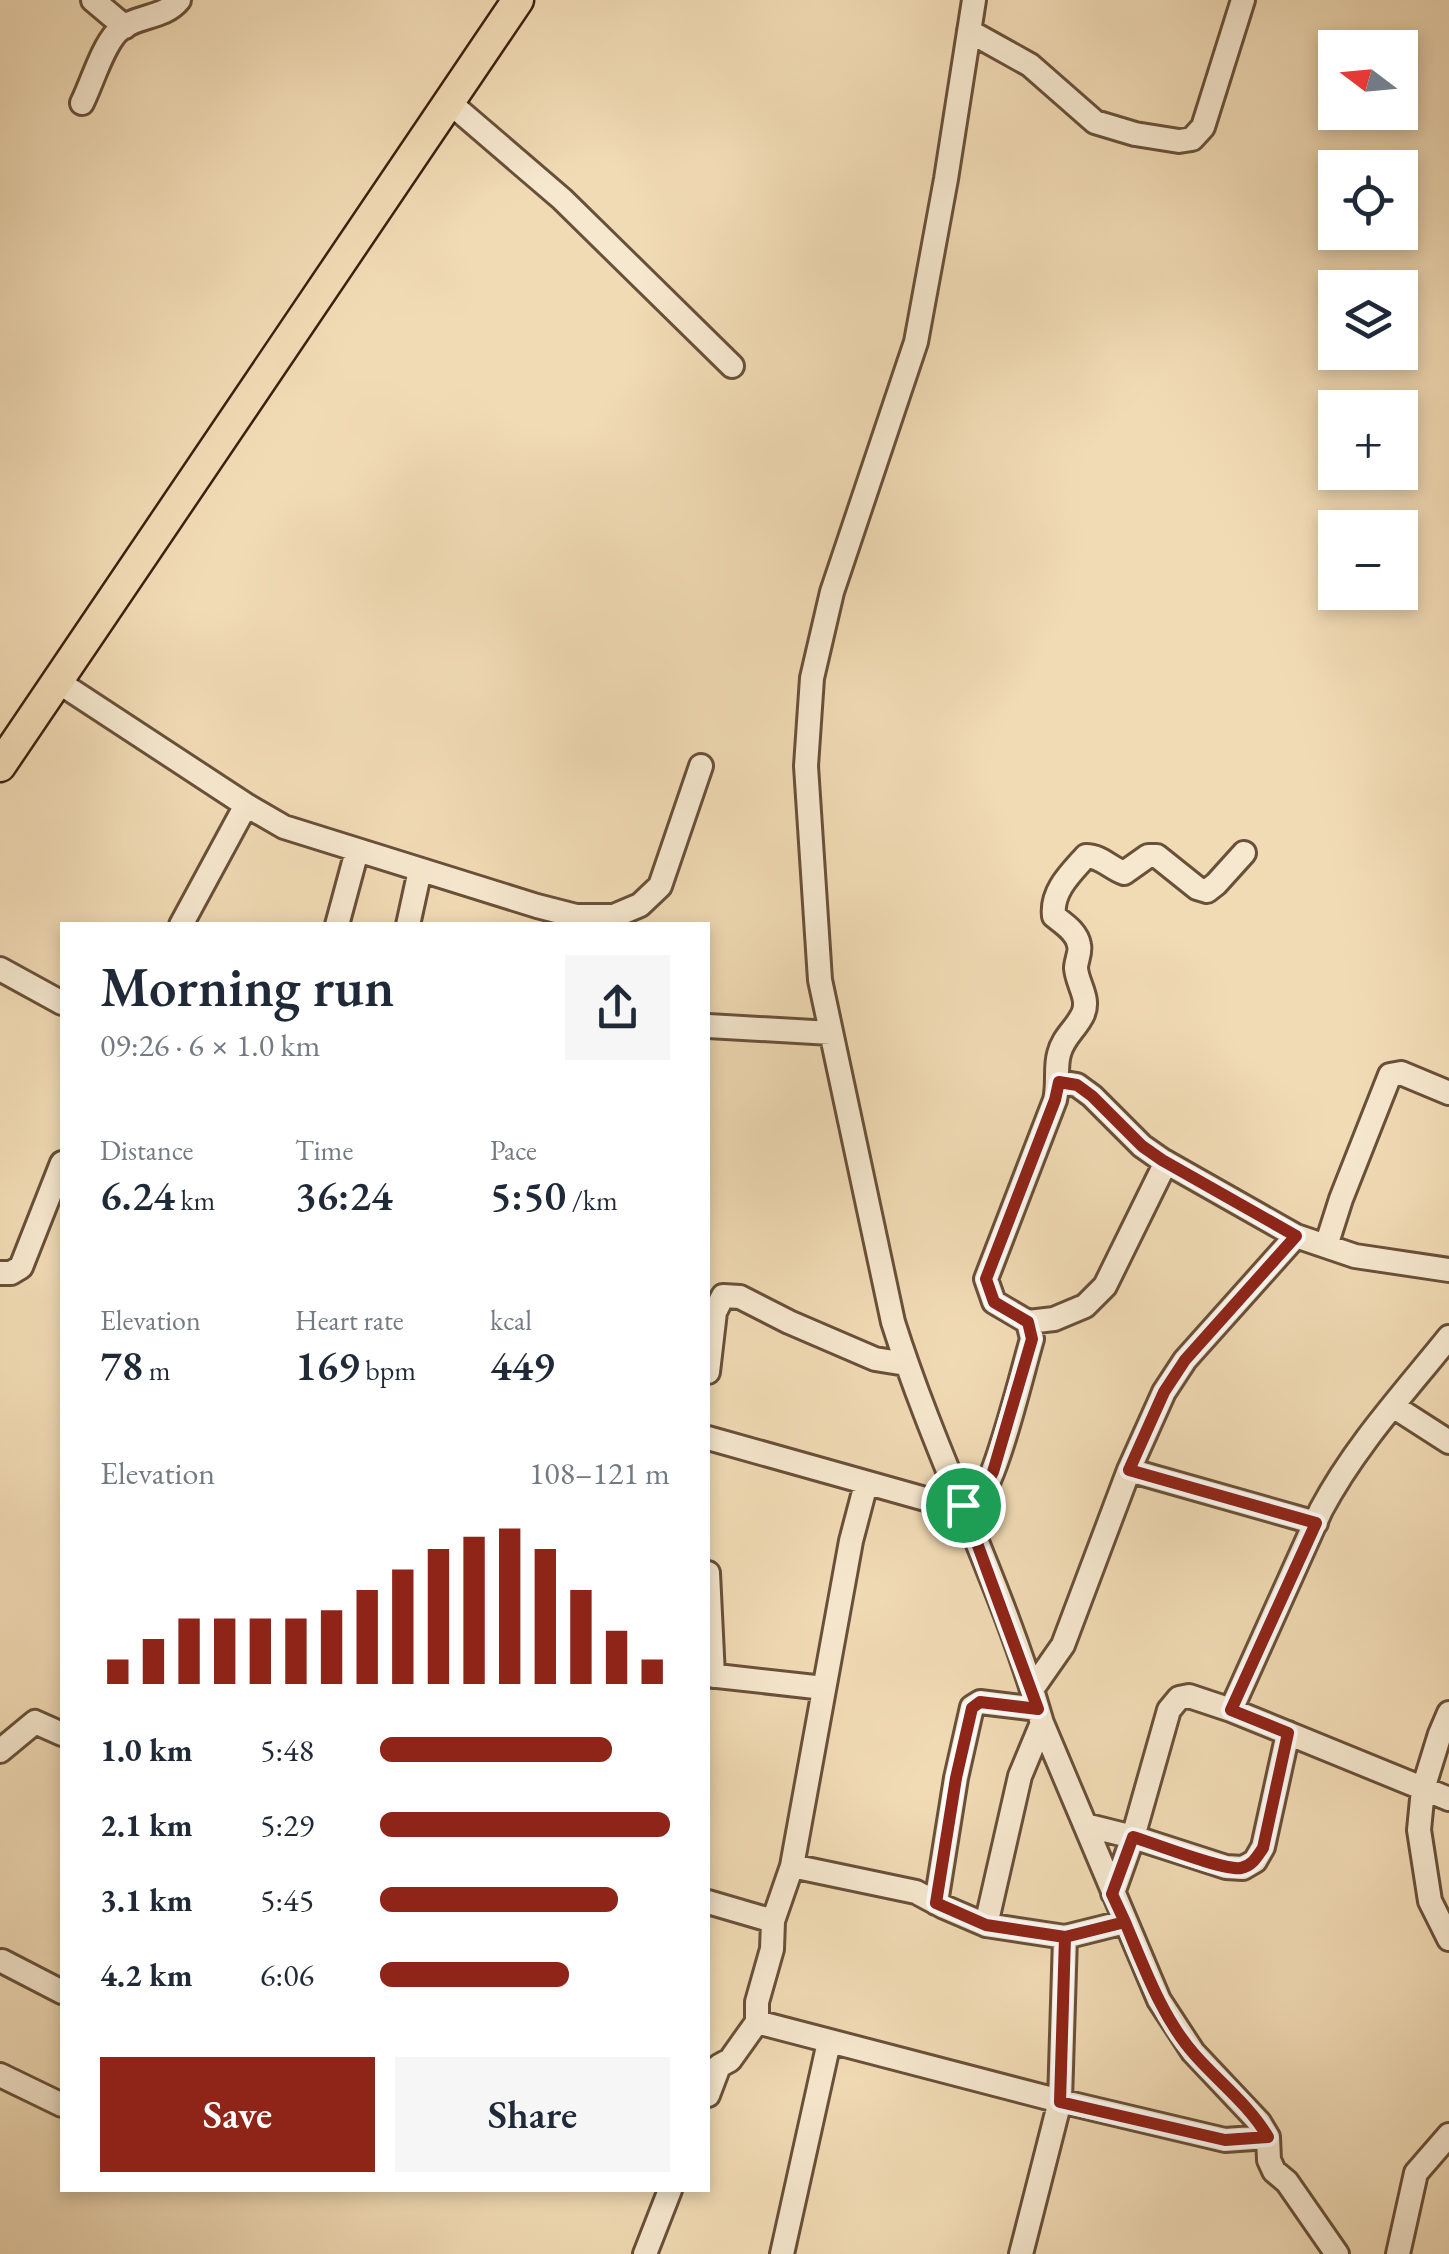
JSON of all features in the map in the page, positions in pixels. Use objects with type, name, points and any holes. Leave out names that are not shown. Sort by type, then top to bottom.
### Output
[{"type":"main road","points":[[0,766],[518,0]]},
{"type":"street","points":[[93,0],[125,27]]},
{"type":"street","points":[[82,103],[118,31],[176,5],[179,0]]},
{"type":"street","points":[[974,0],[916,342],[832,592],[812,678],[806,766],[820,980],[892,1322],[1112,1894],[1158,2000],[1192,2052],[1259,2122],[1268,2137],[1269,2160],[1274,2171],[1337,2254]]},
{"type":"street","points":[[969,31],[1030,65],[1094,122],[1179,141],[1192,138],[1203,127],[1243,0]]},
{"type":"street","points":[[449,102],[562,199],[732,366]]},
{"type":"street","points":[[57,680],[284,828],[574,920],[614,916],[640,905],[660,886],[701,766]]},
{"type":"street","points":[[184,922],[246,806]]},
{"type":"street","points":[[338,922],[357,851]]},
{"type":"street","points":[[1166,1162],[1105,1286],[1085,1306],[1054,1318],[1028,1322],[994,1302],[986,1279],[1055,1100],[1062,1042],[1084,1013],[1085,998],[1076,964],[1080,947],[1073,932],[1054,916],[1053,905],[1063,883],[1086,856],[1098,856],[1124,873],[1148,856],[1157,856],[1207,891],[1244,853]]},
{"type":"street","points":[[409,922],[420,870]]},
{"type":"street","points":[[0,970],[60,1002]]},
{"type":"street","points":[[710,1026],[831,1032]]},
{"type":"street","points":[[1326,1246],[1390,1076],[1401,1073],[1449,1093]]},
{"type":"street","points":[[1059,1082],[1077,1085],[1092,1096],[1142,1146],[1166,1162],[1296,1236],[1354,1256],[1449,1270]]},
{"type":"street","points":[[0,1273],[11,1273],[21,1267],[60,1169]]},
{"type":"street","points":[[986,1925],[1038,1707],[1129,1470],[1164,1392],[1185,1360],[1296,1236]]},
{"type":"street","points":[[710,1355],[715,1312],[724,1296],[740,1297],[874,1359],[906,1364]]},
{"type":"street","points":[[710,1439],[866,1484],[943,1504],[963,1505],[980,1496],[993,1472],[1032,1339],[1028,1322]]},
{"type":"street","points":[[1231,1710],[1336,1482],[1354,1454],[1449,1337]]},
{"type":"street","points":[[1393,1406],[1449,1442]]},
{"type":"street","points":[[1129,1470],[1316,1523]]},
{"type":"street","points":[[710,2091],[719,2066],[730,2060],[757,2022],[757,2002],[772,1949],[773,1921],[792,1866],[851,1541],[866,1484]]},
{"type":"street","points":[[710,1676],[824,1688]]},
{"type":"street","points":[[1112,1894],[1133,1837],[1169,1710],[1178,1698],[1189,1696],[1231,1710],[1449,1799]]},
{"type":"street","points":[[936,1903],[956,1778],[972,1708],[980,1702],[1038,1707]]},
{"type":"street","points":[[1449,1713],[1423,1790],[1419,1830],[1430,1901],[1449,1938]]},
{"type":"street","points":[[0,1751],[35,1722],[60,1733]]},
{"type":"street","points":[[1085,1824],[1226,1867],[1242,1868],[1255,1861],[1263,1848],[1288,1733]]},
{"type":"street","points":[[792,1866],[916,1892],[986,1925],[1065,1937],[1125,1922]]},
{"type":"street","points":[[710,1903],[773,1921]]},
{"type":"street","points":[[1022,2254],[1060,2102],[1065,1937]]},
{"type":"street","points":[[2,1961],[60,1991]]},
{"type":"street","points":[[757,2022],[1060,2102],[1225,2140],[1268,2137]]},
{"type":"street","points":[[782,2254],[829,2042]]},
{"type":"street","points":[[0,2075],[60,2104]]},
{"type":"street","points":[[1398,2254],[1416,2173],[1449,2135]]},
{"type":"street","points":[[644,2254],[669,2192]]},
{"type":"route","points":[[963,1505],[980,1496],[993,1472],[1032,1339],[1028,1322],[994,1302],[986,1279],[1059,1082],[1077,1085],[1162,1160],[1296,1236],[1185,1360],[1164,1392],[1129,1470],[1316,1523],[1231,1710],[1288,1733],[1263,1848],[1255,1861],[1242,1868],[1226,1867],[1133,1837],[1112,1894],[1125,1922],[1065,1937],[1060,2102],[1225,2140],[1268,2137],[1228,2087],[1192,2052],[1158,2000],[1125,1922],[1065,1937],[986,1925],[936,1903],[956,1778],[972,1708],[980,1702],[1038,1709],[963,1505]]}]
